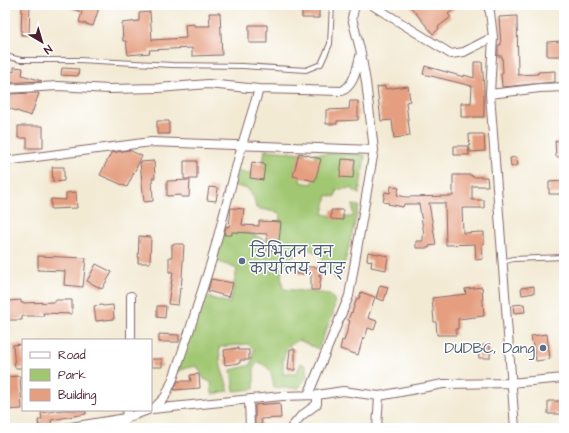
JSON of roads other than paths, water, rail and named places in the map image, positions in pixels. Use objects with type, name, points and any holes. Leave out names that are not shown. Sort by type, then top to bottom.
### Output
[{"type":"street","points":[[308,395],[349,296],[374,150],[361,53],[352,18],[355,5]]},
{"type":"street","points":[[372,5],[451,54],[464,52],[493,37]]},
{"type":"street","points":[[490,7],[493,37],[490,94],[514,428]]},
{"type":"street","points":[[5,89],[58,86],[159,88],[208,84],[260,89],[269,88],[314,91],[342,90],[348,88],[352,84],[361,53]]},
{"type":"street","points":[[490,94],[540,88],[564,87]]},
{"type":"street","points":[[152,408],[165,397],[173,379],[190,329],[212,259],[242,146],[260,89]]},
{"type":"street","points":[[5,161],[151,142],[374,150]]},
{"type":"street","points":[[131,296],[131,339]]},
{"type":"street","points":[[152,409],[317,395],[343,391],[379,396],[443,384],[510,383],[564,378]]},
{"type":"street","points":[[292,428],[301,416],[318,404],[317,395]]},
{"type":"street","points":[[377,428],[379,396]]},
{"type":"street","points":[[249,400],[250,428]]},
{"type":"street","points":[[65,428],[141,411]]},
{"type":"street","points":[[115,428],[126,414]]},
{"type":"lane","points":[[5,56],[21,60],[79,60],[172,65],[243,66],[306,70],[321,64],[330,44],[332,5]]},
{"type":"lane","points":[[502,262],[513,259],[564,257]]},
{"type":"place","name":"डिभिजन वन कार्यालय, दाङ्","points":[[242,261]]},
{"type":"place","name":"DUDBC, Dang","points":[[543,348]]}]
